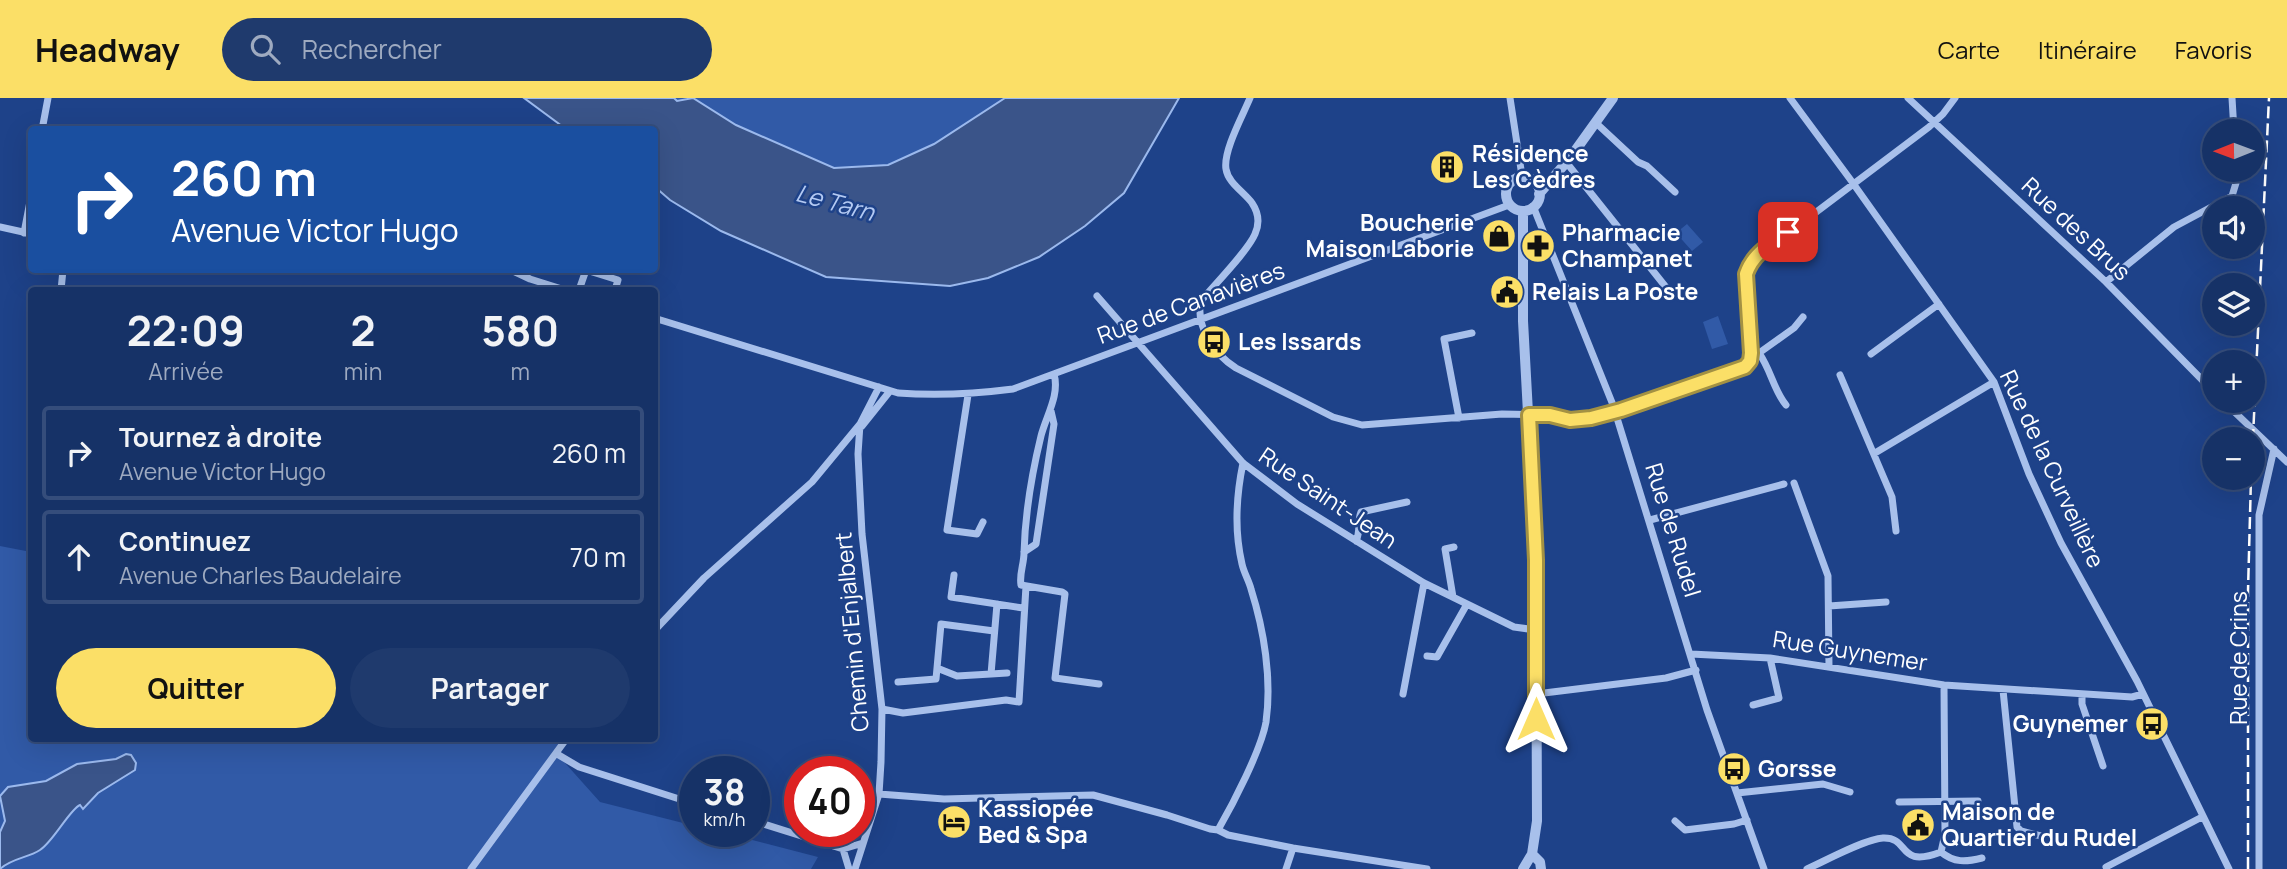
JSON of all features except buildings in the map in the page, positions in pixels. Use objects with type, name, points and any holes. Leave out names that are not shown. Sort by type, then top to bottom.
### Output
[{"type":"street","points":[[43,126],[48,98]]},
{"type":"street","points":[[1250,98],[1231,144],[1226,169],[1230,180],[1255,208],[1258,225],[1255,235],[1246,247],[1200,301],[1200,319],[1215,351],[1224,361],[1342,420],[1362,425],[1529,415],[1550,415],[1570,420],[1618,411],[1745,367],[1755,353],[1794,328],[1803,317]]},
{"type":"street","points":[[1510,98],[1528,177],[1539,185],[1539,194]]},
{"type":"street","points":[[1523,869],[1532,854],[1537,821],[1536,560],[1523,321],[1528,209],[1613,98]]},
{"type":"street","name":"Rue de la Curveillère","points":[[1790,98],[1994,382],[2029,474],[2061,543],[2143,694],[2229,869]]},
{"type":"street","name":"Rue des Brus","points":[[1908,98],[2106,282],[2202,380]]},
{"type":"street","points":[[1786,405],[1780,397],[1769,367],[1755,353],[1746,274],[1750,262],[1935,121],[1955,98]]},
{"type":"street","points":[[2232,98],[2233,119]]},
{"type":"street","points":[[1595,122],[1675,192]]},
{"type":"street","points":[[1566,162],[1670,292]]},
{"type":"street","points":[[1528,209],[1508,205],[1508,190],[1514,180],[1554,175]]},
{"type":"street","points":[[2106,282],[2174,227],[2232,196],[2236,182]]},
{"type":"street","name":"Rue de Canavières","points":[[658,319],[890,391],[932,396],[968,395],[1013,389],[1508,205]]},
{"type":"street","name":"Rue de Rudel","points":[[1528,209],[1618,411],[1696,670],[1764,869]]},
{"type":"street","points":[[0,227],[28,233]]},
{"type":"street","points":[[518,273],[555,287]]},
{"type":"street","points":[[596,273],[618,280],[616,287]]},
{"type":"street","name":"Rue Saint-Jean","points":[[1097,296],[1236,458],[1297,504],[1424,583],[1514,627],[1536,630]]},
{"type":"street","points":[[1871,354],[1939,304]]},
{"type":"street","points":[[1460,418],[1444,339],[1472,333]]},
{"type":"street","points":[[1024,552],[1036,544],[1054,424],[1051,411],[1054,374]]},
{"type":"street","points":[[1840,375],[1892,497],[1896,531]]},
{"type":"street","points":[[1875,453],[1994,382]]},
{"type":"street","name":"Chemin d'Enjalbert","points":[[875,806],[879,794],[882,709],[859,498],[858,454],[860,426],[879,387]]},
{"type":"street","points":[[658,627],[704,578],[812,482],[890,391]]},
{"type":"street","points":[[968,395],[947,530],[977,534],[983,522]]},
{"type":"street","points":[[1051,411],[1045,420],[1040,439],[1020,580],[1021,585],[1065,594],[1055,678],[1099,684]]},
{"type":"street","points":[[2236,413],[2287,462]]},
{"type":"street","points":[[1040,439],[1052,439]]},
{"type":"street","name":"Rue de Crins","points":[[2259,869],[2259,515],[2274,449]]},
{"type":"street","points":[[1218,830],[1259,745],[1265,722],[1267,678],[1264,652],[1251,589],[1242,566],[1237,534],[1237,496],[1243,463]]},
{"type":"street","points":[[1794,483],[1828,576],[1829,667]]},
{"type":"street","points":[[1650,520],[1784,484]]},
{"type":"street","points":[[1356,541],[1360,534],[1358,519],[1361,512],[1407,502]]},
{"type":"street","points":[[1453,597],[1444,549],[1454,547]]},
{"type":"street","points":[[954,575],[951,597],[1023,608]]},
{"type":"street","points":[[1403,694],[1424,583]]},
{"type":"street","points":[[882,709],[903,713],[1006,701],[1019,702],[1026,586]]},
{"type":"street","points":[[1829,606],[1886,602]]},
{"type":"street","points":[[991,674],[997,604]]},
{"type":"street","points":[[1427,656],[1437,657],[1467,604]]},
{"type":"street","points":[[898,682],[936,678],[941,624],[994,631]]},
{"type":"street","name":"Rue Guynemer","points":[[1691,654],[1770,658],[1944,685],[2132,697],[2143,694]]},
{"type":"street","points":[[1753,705],[1779,698],[1770,658]]},
{"type":"street","points":[[937,668],[957,677],[1007,673]]},
{"type":"street","points":[[1536,694],[1666,678],[1696,670]]},
{"type":"street","points":[[1941,852],[1945,834],[1944,685]]},
{"type":"street","points":[[2003,690],[2017,827],[2021,831],[2041,836]]},
{"type":"street","points":[[2082,694],[2082,704],[2103,766]]},
{"type":"street","points":[[471,869],[564,742]]},
{"type":"street","points":[[557,754],[579,767],[679,799]]},
{"type":"street","points":[[1737,793],[1822,784],[1850,792]]},
{"type":"street","points":[[879,794],[944,799],[1093,795],[1228,835],[1427,869]]},
{"type":"street","points":[[1899,802],[1978,801]]},
{"type":"street","points":[[2106,867],[2202,817]]},
{"type":"street","points":[[1675,821],[1685,830],[1747,820]]},
{"type":"street","points":[[770,826],[843,849],[850,847]]},
{"type":"street","points":[[1807,869],[1871,841],[1885,838],[1896,842],[1911,856],[1923,859],[1941,852]]},
{"type":"street","name":"Chemin d'Enjalbert","points":[[855,869],[862,847]]},
{"type":"street","points":[[1286,869],[1293,848]]},
{"type":"street","points":[[843,849],[849,869]]},
{"type":"street","points":[[1941,852],[1952,860],[1982,858]]},
{"type":"street","points":[[1532,854],[1540,862],[1541,869]]},
{"type":"shaded area","points":[[693,98],[1005,98],[934,144],[888,165],[834,168],[736,125]]},
{"type":"shaded area","points":[[1687,224],[1703,242],[1692,251],[1676,233]]},
{"type":"shaded area","points":[[1718,316],[1728,344],[1712,349],[1703,322]]},
{"type":"shaded area","points":[[0,546],[28,551],[28,742],[565,742],[557,754],[600,802],[679,822],[679,847],[770,847],[770,845],[818,857],[811,869],[0,869]]},
{"type":"water","name":"Le Tarn","points":[[524,98],[674,98],[677,101],[693,98],[736,125],[834,168],[888,165],[934,144],[1005,98],[1179,98],[1124,193],[1085,226],[1039,257],[988,278],[950,286],[826,277],[721,231],[670,200],[658,190],[658,126],[562,126]]},
{"type":"water","points":[[126,754],[131,755],[136,763],[135,770],[98,793],[83,809],[80,805],[76,808],[40,850],[0,869],[0,832],[5,821],[0,796],[8,787],[46,781],[77,764],[116,759]]},
{"type":"railway","points":[[2253,427],[2269,98]]},
{"type":"railway","points":[[2248,869],[2251,490]]},
{"type":"place","name":"Résidence Les Cèdres","points":[[1447,167]]},
{"type":"place","name":"Boucherie Maison Laborie","points":[[1499,236]]},
{"type":"place","name":"Pharmacie Champanet","points":[[1538,246]]},
{"type":"place","name":"Relais La Poste","points":[[1507,292]]},
{"type":"place","name":"Les Issards","points":[[1214,342]]},
{"type":"place","name":"Guynemer","points":[[2152,724]]},
{"type":"place","name":"Gorsse","points":[[1734,769]]},
{"type":"place","name":"Kassiopée Bed & Spa","points":[[954,822]]},
{"type":"place","name":"Maison de Quartier du Rudel","points":[[1918,825]]},
{"type":"route","points":[[1536,719],[1536,560],[1529,415],[1550,415],[1570,420],[1591,418],[1745,367],[1750,361],[1751,353],[1746,274],[1755,256],[1788,232]]}]
